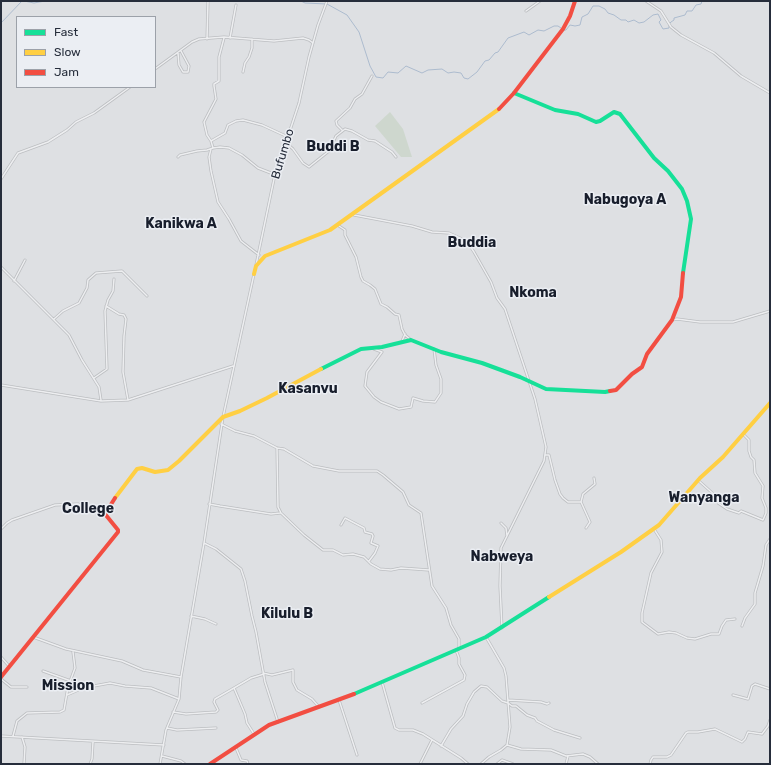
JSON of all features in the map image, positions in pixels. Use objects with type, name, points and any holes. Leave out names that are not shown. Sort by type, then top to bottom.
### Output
[{"type":"street","points":[[207,38],[208,1]]},
{"type":"street","name":"Bufumbo","points":[[256,266],[276,175],[299,103],[308,57],[318,25],[328,1]]},
{"type":"street","points":[[526,10],[540,1]]},
{"type":"street","points":[[160,764],[166,730],[179,699],[181,677],[204,543],[223,417],[256,266],[267,255],[330,230],[497,112],[514,93],[562,29],[570,16],[575,1]]},
{"type":"street","points":[[646,1],[661,11],[671,27],[681,35],[714,53],[741,76],[770,93]]},
{"type":"street","points":[[230,38],[236,5]]},
{"type":"street","points":[[224,37],[220,56],[219,81],[218,83],[214,84],[216,99],[204,124],[207,135],[211,141],[211,171],[218,202],[241,241],[259,255]]},
{"type":"street","points":[[156,68],[195,40],[207,38],[224,37],[274,41],[303,38],[313,43]]},
{"type":"street","points":[[243,72],[245,63],[252,48],[252,39]]},
{"type":"street","points":[[178,53],[179,65],[183,72],[188,72],[190,66],[181,51]]},
{"type":"street","points":[[342,130],[336,121],[350,108],[355,99],[362,94],[372,76]]},
{"type":"street","points":[[1,179],[18,153],[48,142],[67,130],[76,122],[94,113],[129,88]]},
{"type":"street","points":[[337,225],[341,226],[345,230],[344,235],[356,257],[363,281],[375,289],[381,304],[387,306],[395,314],[399,315],[402,329],[411,340],[446,354],[482,363],[546,389],[605,392],[615,390],[642,367],[647,354],[672,320],[680,297],[691,222],[687,201],[682,189],[668,171],[654,158],[618,112],[614,112],[596,122],[578,114],[555,110],[514,93]]},
{"type":"street","points":[[211,141],[225,133],[228,125],[232,122],[243,120],[262,125],[288,137]]},
{"type":"street","points":[[286,143],[293,148],[300,160],[309,167],[329,151],[336,136],[342,130],[346,129],[373,142],[375,141],[392,152],[396,157]]},
{"type":"street","points":[[178,157],[180,155],[212,148],[229,148],[242,155],[258,168],[276,175]]},
{"type":"street","points":[[353,215],[406,225],[432,232],[449,233],[460,238],[470,246],[505,310],[514,339],[523,359],[528,381],[535,399],[545,441],[546,455],[501,548],[502,628]]},
{"type":"street","points":[[14,281],[25,260]]},
{"type":"street","points":[[1,267],[69,335],[100,390],[101,401]]},
{"type":"street","points":[[54,319],[63,311],[79,303],[87,288],[88,280],[96,273],[122,271],[147,296]]},
{"type":"street","points":[[94,378],[105,372],[108,366],[106,306],[113,291],[114,279]]},
{"type":"street","points":[[106,306],[118,314],[124,315],[126,319],[123,372],[128,400]]},
{"type":"street","points":[[672,320],[733,322],[770,311]]},
{"type":"street","points":[[402,341],[405,334]]},
{"type":"street","points":[[105,514],[117,495],[138,469],[142,468],[155,472],[168,470],[179,462],[223,417],[240,411],[361,349],[386,346],[411,340]]},
{"type":"street","points":[[372,348],[382,352],[367,372],[365,386],[374,397],[381,402],[399,409],[411,408],[413,398],[434,402],[441,393],[441,379],[436,366],[434,349]]},
{"type":"street","points":[[1,385],[101,401],[128,400],[233,366]]},
{"type":"street","points":[[531,386],[538,386]]},
{"type":"street","points":[[210,764],[235,746],[269,725],[339,700],[458,650],[502,628],[621,552],[654,529],[698,480],[723,457],[770,403]]},
{"type":"street","points":[[222,424],[235,431],[254,436],[313,466],[330,470],[377,472],[383,475],[403,492],[409,505],[421,513],[432,586],[444,604],[459,639],[459,664],[465,676],[464,680],[422,703]]},
{"type":"street","points":[[698,480],[718,498],[718,503],[727,509],[739,513],[741,511],[763,520],[766,513],[766,508],[762,498],[763,486],[755,473],[754,460],[749,451],[749,440],[744,434]]},
{"type":"street","points":[[277,448],[277,497],[281,513],[304,535],[323,550],[333,550],[343,555],[353,554],[364,557],[380,569],[390,570],[401,568],[429,570]]},
{"type":"street","points":[[546,455],[549,455],[555,480],[562,497],[568,502],[581,502]]},
{"type":"street","points":[[586,528],[590,522],[581,502],[583,494],[595,484],[594,478]]},
{"type":"street","points":[[1,529],[12,520],[55,505],[78,504],[105,514],[118,532],[1,678],[11,687],[27,687]]},
{"type":"street","points":[[209,504],[271,514],[281,513]]},
{"type":"street","points":[[341,525],[345,518],[364,528],[365,532],[372,534],[373,536],[371,543],[378,546],[369,562]]},
{"type":"street","points":[[501,522],[506,528],[507,538]]},
{"type":"street","points":[[654,529],[661,540],[662,552],[651,573],[642,613],[642,622],[658,634],[669,632],[695,639],[711,634],[719,634],[726,620],[735,619]]},
{"type":"street","points":[[742,626],[745,618],[755,604],[755,593],[763,566],[766,545],[770,540]]},
{"type":"street","points":[[204,543],[216,549],[241,569],[247,587],[264,673],[278,722]]},
{"type":"street","points":[[191,616],[205,619],[216,624]]},
{"type":"street","points":[[482,763],[507,746],[510,733],[505,672],[486,636]]},
{"type":"street","points":[[34,637],[73,651],[122,660],[143,670],[181,677]]},
{"type":"street","points":[[13,736],[15,725],[20,718],[27,713],[64,710],[68,687],[75,665],[73,651]]},
{"type":"street","points":[[1,657],[10,666]]},
{"type":"street","points":[[173,712],[186,714],[216,712],[218,710],[214,702],[215,699],[251,678],[264,673],[272,675],[293,670],[293,682],[297,690],[312,699],[319,707]]},
{"type":"street","points":[[43,671],[70,681]]},
{"type":"street","points":[[382,682],[395,728],[399,730],[414,730],[423,734],[462,758],[468,764]]},
{"type":"street","points":[[67,695],[83,688],[110,683],[124,686],[151,688],[179,699]]},
{"type":"street","points":[[733,695],[748,698],[752,686],[755,684],[770,689]]},
{"type":"street","points":[[441,746],[451,729],[463,716],[470,699],[479,687],[485,686],[502,701],[512,706],[516,706],[527,715],[535,718],[537,721],[554,730],[580,738]]},
{"type":"street","points":[[234,688],[245,714],[247,724],[254,734]]},
{"type":"street","points":[[339,700],[357,755]]},
{"type":"street","points":[[508,700],[549,703]]},
{"type":"street","points":[[650,764],[653,757],[667,757],[671,755],[688,732],[714,729],[742,742],[748,732],[762,734],[768,726],[770,720]]},
{"type":"street","points":[[167,728],[177,730],[216,728]]},
{"type":"street","points":[[1,736],[164,746]]},
{"type":"street","points":[[22,738],[25,747],[24,764]]},
{"type":"street","points":[[420,764],[432,740]]},
{"type":"street","points":[[90,764],[92,759],[93,742]]},
{"type":"street","points":[[235,746],[241,760],[247,760],[248,764]]},
{"type":"street","points":[[507,746],[521,749],[551,750],[568,756],[580,754],[586,755],[598,764]]},
{"type":"street","points":[[162,756],[181,761],[185,764]]},
{"type":"street","points":[[566,764],[568,756]]},
{"type":"street","points":[[497,764],[502,760],[513,764]]},
{"type":"street","points":[[482,763],[487,764]]},
{"type":"shaded area","points":[[390,112],[403,129],[412,157],[401,157],[375,126]]},
{"type":"waterway","points":[[1,23],[22,1]]},
{"type":"waterway","points":[[24,1],[34,3],[45,1]]},
{"type":"waterway","points":[[301,1],[305,3],[327,4],[347,15],[359,32],[370,66],[376,77],[383,78],[388,72],[398,73],[406,66],[422,73],[428,70],[442,69],[448,73],[461,73],[464,78],[468,79],[477,72],[485,61],[489,60],[495,53],[498,52],[508,38],[524,32],[529,35],[538,30],[544,31],[554,26],[561,28]]},
{"type":"waterway","points":[[564,30],[566,30],[570,25],[580,25],[582,17],[588,14],[593,6],[599,6],[605,9],[608,13],[628,22],[634,20],[639,23],[644,22],[653,15],[658,14],[661,20],[659,22],[663,29],[669,28],[669,24],[674,20],[674,18],[685,15],[687,11],[692,11],[696,5],[701,4],[702,1]]},
{"type":"traffic: fast","points":[[514,93],[555,110],[578,114],[596,122],[614,112],[620,114],[654,158],[668,171],[682,189],[687,201],[691,219],[683,273]]},
{"type":"traffic: fast","points":[[321,369],[361,349],[382,347],[411,340],[441,352],[482,363],[520,377],[546,389],[610,391]]},
{"type":"traffic: fast","points":[[354,694],[486,637],[549,597]]},
{"type":"traffic: slow","points":[[254,274],[256,266],[265,256],[330,230],[499,109]]},
{"type":"traffic: slow","points":[[115,498],[137,469],[142,468],[155,472],[168,470],[223,417],[240,411],[267,398],[321,369]]},
{"type":"traffic: slow","points":[[549,597],[621,552],[659,525],[700,478],[723,457],[770,403]]},
{"type":"traffic: jam","points":[[499,109],[514,93],[563,29],[570,16],[575,1]]},
{"type":"traffic: jam","points":[[610,391],[616,390],[632,374],[642,367],[647,354],[672,320],[681,297],[683,273]]},
{"type":"traffic: jam","points":[[1,677],[118,532],[105,514],[115,498]]},
{"type":"traffic: jam","points":[[210,764],[269,725],[354,694]]},
{"type":"district","name":"Buddi B","points":[[333,147]]},
{"type":"district","name":"Nabugoya A","points":[[625,200]]},
{"type":"district","name":"Kanikwa A","points":[[181,224]]},
{"type":"district","name":"Buddia","points":[[472,243]]},
{"type":"district","name":"Nkoma","points":[[533,293]]},
{"type":"district","name":"Kasanvu","points":[[308,389]]},
{"type":"district","name":"Wanyanga","points":[[704,498]]},
{"type":"district","name":"College","points":[[88,509]]},
{"type":"district","name":"Nabweya","points":[[502,557]]},
{"type":"district","name":"Kilulu B","points":[[287,614]]},
{"type":"district","name":"Mission","points":[[68,686]]}]
